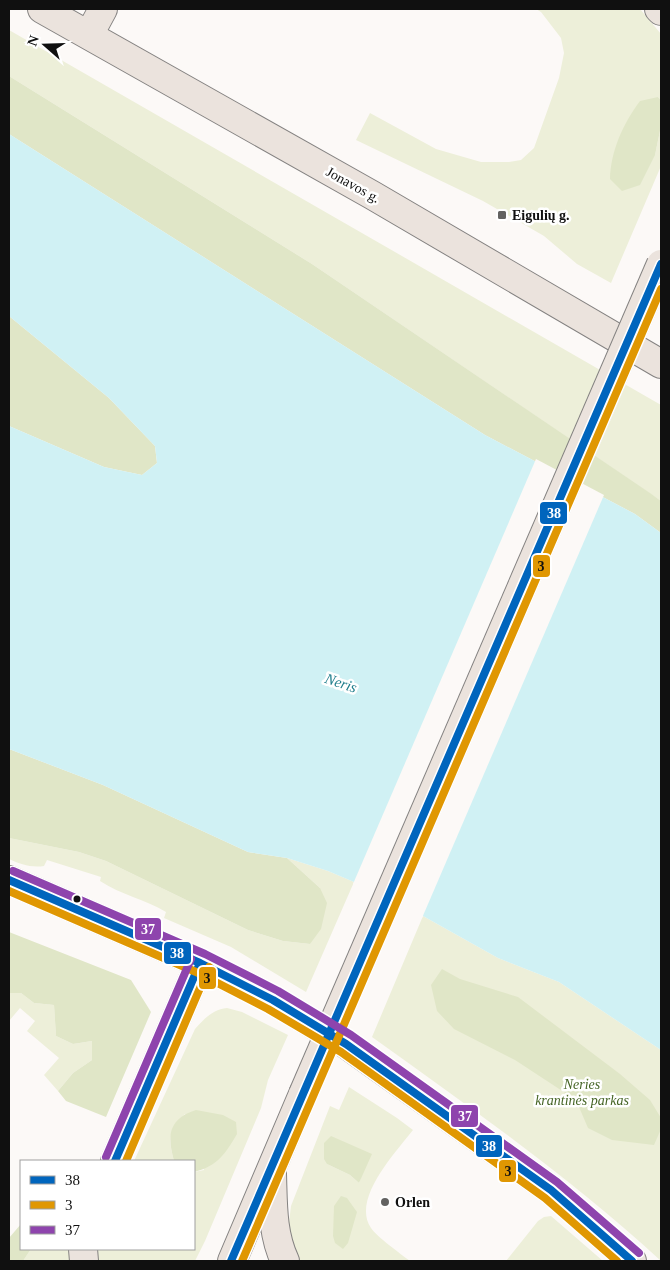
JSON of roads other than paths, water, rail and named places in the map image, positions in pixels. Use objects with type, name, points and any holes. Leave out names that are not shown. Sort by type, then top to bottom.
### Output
[{"type":"main road","name":"Jonavos g.","points":[[42,9],[372,195],[661,364]]},
{"type":"main road","points":[[89,35],[103,9]]},
{"type":"main road","points":[[232,1261],[661,264]]},
{"type":"main road","points":[[9,880],[200,963],[273,1000],[346,1044],[388,1072],[551,1190],[632,1261]]},
{"type":"main road","points":[[115,1160],[200,963]]},
{"type":"main road","points":[[272,1167],[274,1223],[278,1248],[284,1261]]},
{"type":"water","name":"Neris","points":[[9,134],[485,435],[635,514],[661,533],[661,1050],[559,982],[498,958],[423,916],[354,882],[328,871],[287,858],[248,852],[103,785],[9,749],[9,426],[104,467],[142,475],[157,463],[155,446],[109,398],[9,316]]},
{"type":"place","name":"Eigulių g.","points":[[502,215]]},
{"type":"place","name":"Orlen","points":[[385,1202]]},
{"type":"park label","name":"Neries krantinės parkas","points":[[582,1092]]}]
